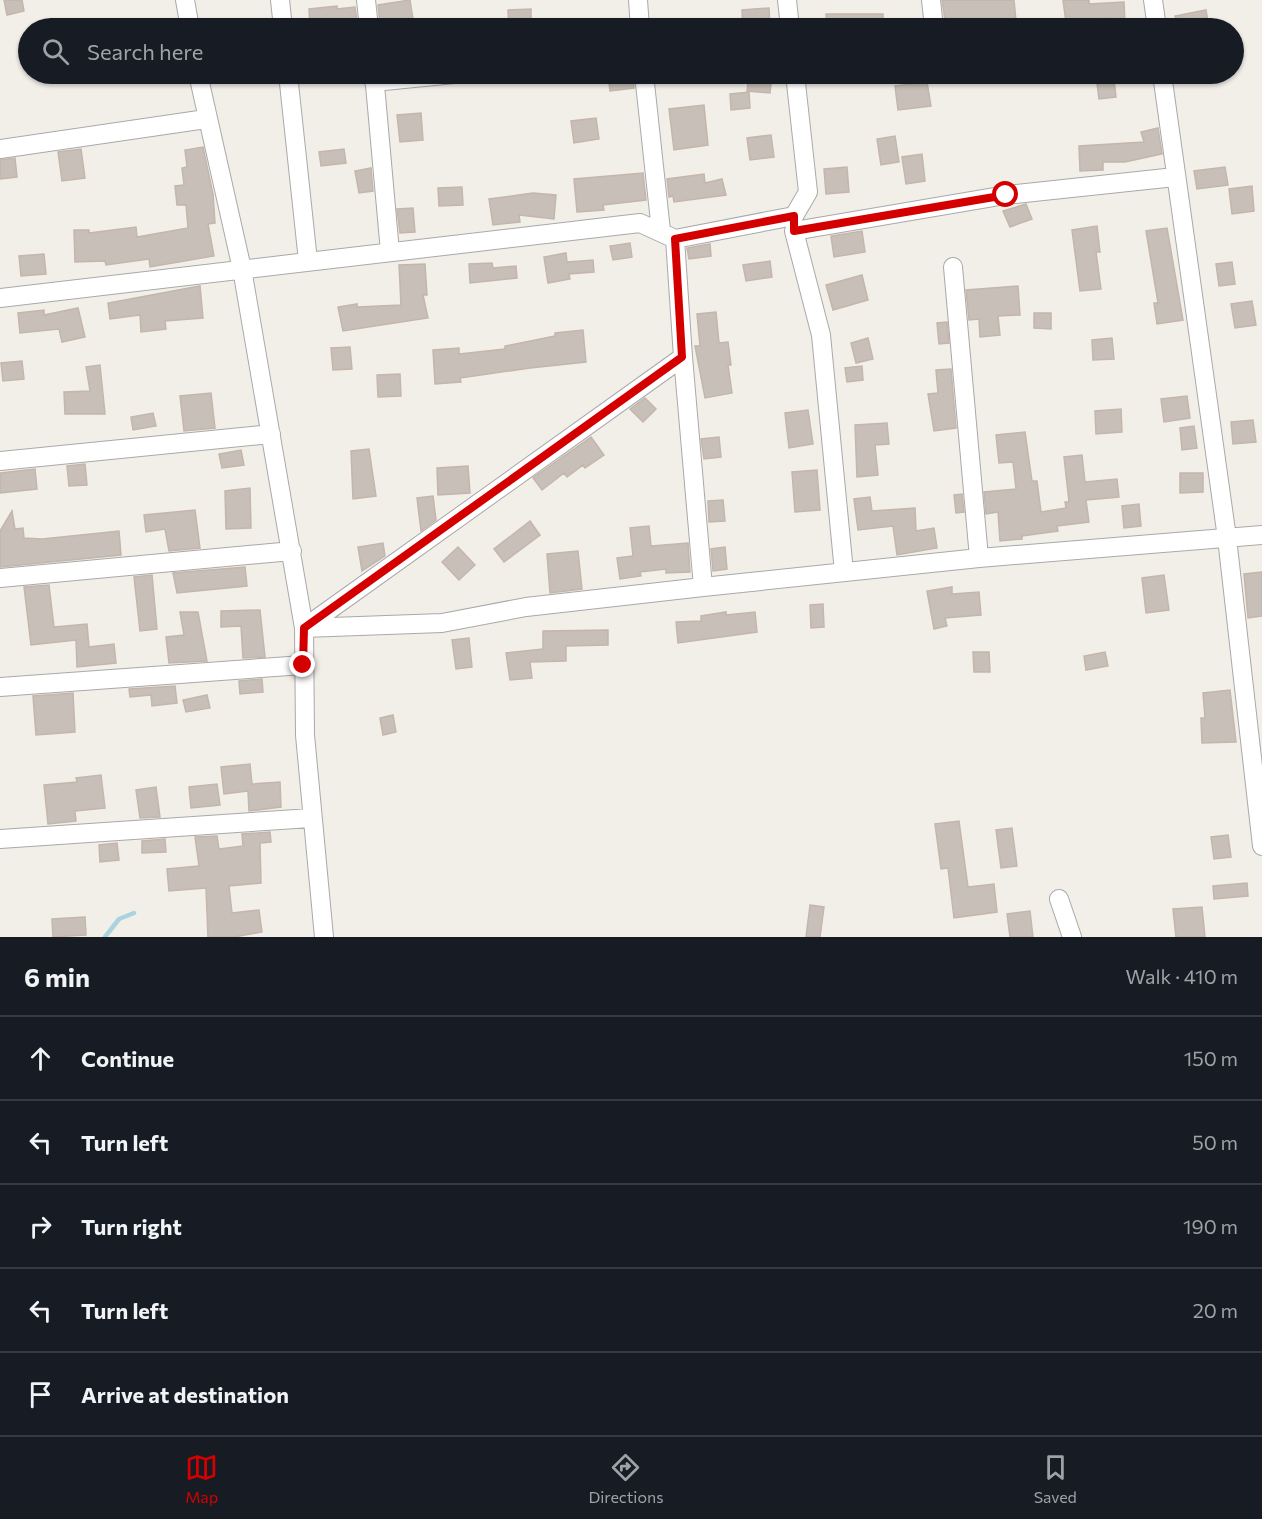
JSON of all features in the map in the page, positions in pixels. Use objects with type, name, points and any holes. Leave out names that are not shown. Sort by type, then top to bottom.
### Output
[{"type":"street","points":[[185,0],[188,18]]},
{"type":"street","points":[[280,0],[282,18]]},
{"type":"street","points":[[366,0],[368,18]]},
{"type":"street","points":[[638,0],[639,18]]},
{"type":"street","points":[[787,0],[789,18]]},
{"type":"street","points":[[931,0],[933,18]]},
{"type":"street","points":[[1153,0],[1156,18]]},
{"type":"street","points":[[200,84],[242,269],[304,628],[305,735],[324,937]]},
{"type":"street","points":[[289,84],[308,261]]},
{"type":"street","points":[[375,84],[390,252]]},
{"type":"street","points":[[646,84],[668,235],[682,357],[703,587]]},
{"type":"street","points":[[796,84],[808,192],[794,223],[820,335],[844,572]]},
{"type":"street","points":[[1163,84],[1227,538],[1262,846]]},
{"type":"street","points":[[0,149],[206,119]]},
{"type":"street","points":[[0,298],[640,223],[668,235],[794,223],[1006,195],[1175,177]]},
{"type":"street","points":[[953,267],[980,558]]},
{"type":"street","points":[[304,628],[682,357]]},
{"type":"street","points":[[0,460],[271,434]]},
{"type":"street","points":[[304,628],[442,623],[526,607],[703,587],[980,558],[1262,535]]},
{"type":"street","points":[[0,578],[292,551]]},
{"type":"street","points":[[0,687],[303,665]]},
{"type":"street","points":[[0,839],[311,818]]},
{"type":"street","points":[[1059,899],[1072,937]]},
{"type":"building","points":[[4,0],[22,0],[24,11],[7,15]]},
{"type":"building","points":[[410,0],[413,18],[379,18],[378,5]]},
{"type":"building","points":[[942,0],[1014,0],[1016,18],[945,18]]},
{"type":"building","points":[[1063,0],[1089,0],[1089,4],[1124,2],[1125,18],[1065,18]]},
{"type":"building","points":[[355,7],[357,18],[309,18],[309,9]]},
{"type":"building","points":[[769,8],[770,18],[742,18],[742,10]]},
{"type":"building","points":[[531,9],[531,18],[508,18],[508,10]]},
{"type":"building","points":[[1206,10],[1207,18],[1176,18],[1175,16]]},
{"type":"building","points":[[826,14],[883,14],[883,18],[826,18]]},
{"type":"building","points":[[609,84],[634,84],[634,88],[610,91]]},
{"type":"building","points":[[748,84],[771,84],[770,93],[747,91]]},
{"type":"building","points":[[927,84],[931,106],[898,110],[895,86]]},
{"type":"building","points":[[1097,84],[1114,84],[1116,97],[1099,99]]},
{"type":"building","points":[[749,92],[750,108],[731,110],[730,94]]},
{"type":"building","points":[[704,105],[708,145],[674,150],[669,109]]},
{"type":"building","points":[[421,113],[423,140],[400,142],[397,115]]},
{"type":"building","points":[[596,118],[599,139],[574,143],[571,121]]},
{"type":"building","points":[[1158,128],[1162,154],[1125,162],[1103,162],[1103,170],[1080,171],[1079,146],[1144,142],[1141,132]]},
{"type":"building","points":[[771,135],[774,157],[750,160],[747,138]]},
{"type":"building","points":[[895,136],[899,162],[881,165],[877,139]]},
{"type":"building","points":[[203,147],[213,194],[215,223],[208,224],[214,256],[150,267],[149,259],[106,265],[105,261],[75,262],[74,230],[89,230],[89,233],[136,227],[137,237],[188,228],[186,205],[177,205],[175,186],[184,185],[182,168],[187,167],[185,150]]},
{"type":"building","points":[[81,149],[85,178],[62,181],[58,152]]},
{"type":"building","points":[[344,149],[346,163],[321,166],[319,152]]},
{"type":"building","points":[[922,154],[925,181],[906,184],[902,157]]},
{"type":"building","points":[[15,158],[17,177],[0,179],[0,160]]},
{"type":"building","points":[[847,167],[849,192],[826,194],[824,169]]},
{"type":"building","points":[[1225,167],[1228,185],[1197,189],[1194,171]]},
{"type":"building","points":[[371,168],[373,191],[359,193],[355,171]]},
{"type":"building","points":[[643,173],[646,200],[603,205],[604,210],[577,212],[574,179]]},
{"type":"building","points":[[704,174],[705,183],[722,179],[726,195],[674,202],[673,196],[669,197],[667,179]]},
{"type":"building","points":[[1252,186],[1254,211],[1232,214],[1229,189]]},
{"type":"building","points":[[462,187],[463,205],[439,206],[438,188]]},
{"type":"building","points":[[533,193],[556,195],[554,219],[519,215],[520,222],[493,225],[489,199]]},
{"type":"building","points":[[1026,204],[1032,219],[1010,227],[1003,211]]},
{"type":"building","points":[[413,208],[415,232],[400,233],[397,209]]},
{"type":"building","points":[[1097,226],[1100,252],[1096,252],[1101,289],[1080,291],[1072,230]]},
{"type":"building","points":[[1167,228],[1183,320],[1157,324],[1154,303],[1158,303],[1146,231]]},
{"type":"building","points":[[862,231],[865,252],[834,257],[831,236]]},
{"type":"building","points":[[630,243],[632,257],[613,260],[610,246]]},
{"type":"building","points":[[710,244],[711,256],[689,259],[687,248]]},
{"type":"building","points":[[566,253],[567,262],[593,260],[594,272],[569,274],[570,279],[548,283],[544,257]]},
{"type":"building","points":[[44,254],[46,274],[21,276],[19,256]]},
{"type":"building","points":[[770,261],[772,277],[746,281],[743,265]]},
{"type":"building","points":[[1232,262],[1235,284],[1219,286],[1216,264]]},
{"type":"building","points":[[492,263],[493,268],[516,266],[517,278],[470,283],[469,264]]},
{"type":"building","points":[[425,264],[427,295],[423,295],[428,318],[343,331],[338,307],[357,304],[357,307],[401,305],[399,265]]},
{"type":"building","points":[[862,275],[868,300],[833,310],[826,285]]},
{"type":"building","points":[[200,286],[203,318],[165,321],[166,329],[141,332],[140,315],[110,319],[108,303]]},
{"type":"building","points":[[1018,286],[1020,315],[998,316],[1000,335],[980,337],[979,319],[969,320],[966,290]]},
{"type":"building","points":[[1252,301],[1256,325],[1235,328],[1231,304]]},
{"type":"building","points":[[78,308],[85,337],[62,342],[59,329],[20,333],[18,313],[44,310],[44,315]]},
{"type":"building","points":[[716,312],[719,343],[728,342],[732,393],[705,398],[695,346],[700,346],[697,314]]},
{"type":"building","points":[[1034,313],[1051,313],[1051,329],[1034,328]]},
{"type":"building","points":[[947,322],[949,343],[939,344],[937,323]]},
{"type":"building","points":[[583,330],[586,362],[460,378],[461,382],[435,384],[433,350],[459,348],[459,354],[505,349],[505,346],[555,336],[555,333]]},
{"type":"building","points":[[868,338],[873,359],[856,363],[851,343]]},
{"type":"building","points":[[1112,338],[1114,359],[1093,360],[1092,340]]},
{"type":"building","points":[[350,347],[352,369],[333,370],[331,348]]},
{"type":"building","points":[[22,361],[24,379],[3,381],[1,363]]},
{"type":"building","points":[[100,365],[105,414],[65,414],[64,392],[90,391],[86,367]]},
{"type":"building","points":[[862,366],[863,380],[847,382],[845,368]]},
{"type":"building","points":[[951,369],[956,428],[934,431],[928,394],[938,393],[936,370]]},
{"type":"building","points":[[400,374],[401,396],[378,397],[377,375]]},
{"type":"building","points":[[211,393],[215,428],[184,431],[180,396]]},
{"type":"building","points":[[1187,396],[1190,418],[1164,422],[1161,399]]},
{"type":"building","points":[[645,398],[656,409],[643,422],[630,409]]},
{"type":"building","points":[[1121,409],[1122,432],[1096,434],[1095,411]]},
{"type":"building","points":[[808,410],[813,444],[789,448],[785,413]]},
{"type":"building","points":[[153,413],[156,426],[133,430],[131,417]]},
{"type":"building","points":[[1253,420],[1256,442],[1233,444],[1231,422]]},
{"type":"building","points":[[887,423],[889,444],[875,445],[878,475],[857,477],[855,425]]},
{"type":"building","points":[[1194,426],[1197,448],[1182,450],[1180,428]]},
{"type":"building","points":[[1025,432],[1032,481],[1037,481],[1041,512],[1066,508],[1065,502],[1069,502],[1064,457],[1082,455],[1085,482],[1117,479],[1119,497],[1086,500],[1089,522],[1057,526],[1058,531],[1000,541],[998,512],[986,514],[984,492],[1016,489],[1013,462],[999,463],[996,435]]},
{"type":"building","points":[[591,437],[604,455],[585,468],[583,465],[567,477],[564,473],[542,490],[533,478]]},
{"type":"building","points":[[719,437],[721,457],[704,459],[701,439]]},
{"type":"building","points":[[369,449],[376,496],[353,499],[351,451]]},
{"type":"building","points":[[241,450],[244,465],[222,468],[219,454]]},
{"type":"building","points":[[85,464],[87,485],[69,486],[67,466]]},
{"type":"building","points":[[468,466],[470,493],[438,495],[437,468]]},
{"type":"building","points":[[35,469],[37,489],[0,493],[0,473]]},
{"type":"building","points":[[817,470],[820,510],[795,512],[792,472]]},
{"type":"building","points":[[1180,473],[1203,473],[1203,492],[1180,493]]},
{"type":"building","points":[[250,488],[251,528],[226,529],[225,491]]},
{"type":"building","points":[[962,494],[964,512],[956,513],[954,495]]},
{"type":"building","points":[[433,496],[436,520],[421,531],[417,498]]},
{"type":"building","points":[[870,497],[872,511],[915,508],[916,531],[934,528],[937,548],[897,555],[893,526],[858,530],[854,499]]},
{"type":"building","points":[[723,500],[725,521],[709,522],[708,501]]},
{"type":"building","points":[[1139,504],[1141,526],[1124,528],[1122,506]]},
{"type":"building","points":[[195,510],[200,548],[169,551],[165,529],[146,532],[144,515]]},
{"type":"building","points":[[12,511],[15,529],[23,528],[24,538],[42,539],[119,531],[121,555],[0,567],[0,531]]},
{"type":"building","points":[[530,521],[540,535],[504,562],[494,549]]},
{"type":"building","points":[[649,526],[651,546],[688,543],[690,572],[666,573],[666,569],[640,572],[641,576],[620,579],[617,558],[633,556],[630,528]]},
{"type":"building","points":[[383,543],[385,556],[362,571],[358,547]]},
{"type":"building","points":[[458,547],[475,565],[459,580],[442,562]]},
{"type":"building","points":[[725,547],[727,569],[713,571],[711,549]]},
{"type":"building","points":[[578,551],[582,589],[550,593],[547,554]]},
{"type":"building","points":[[245,567],[247,586],[177,593],[173,573]]},
{"type":"building","points":[[1262,572],[1262,616],[1248,618],[1244,574]]},
{"type":"building","points":[[152,575],[157,629],[140,631],[134,577]]},
{"type":"building","points":[[1164,575],[1169,610],[1146,613],[1142,578]]},
{"type":"building","points":[[49,585],[54,627],[87,624],[89,647],[114,644],[116,663],[77,667],[76,640],[31,645],[24,587]]},
{"type":"building","points":[[952,587],[952,594],[979,592],[981,615],[945,618],[947,626],[934,629],[927,591]]},
{"type":"building","points":[[823,604],[824,627],[811,628],[810,605]]},
{"type":"building","points":[[260,610],[265,657],[243,658],[241,626],[221,627],[221,611]]},
{"type":"building","points":[[180,612],[198,612],[207,661],[169,663],[166,637],[184,635]]},
{"type":"building","points":[[726,612],[726,615],[755,612],[757,632],[678,643],[676,622],[701,621],[701,616]]},
{"type":"building","points":[[608,630],[608,645],[566,646],[566,661],[530,662],[532,678],[510,680],[506,653],[543,649],[543,631]]},
{"type":"building","points":[[469,638],[472,667],[456,669],[452,640]]},
{"type":"building","points":[[973,652],[989,652],[990,672],[974,672]]},
{"type":"building","points":[[1105,652],[1108,666],[1086,670],[1084,656]]},
{"type":"building","points":[[262,679],[263,692],[240,694],[239,681]]},
{"type":"building","points":[[175,686],[177,703],[152,706],[151,695],[130,697],[129,689]]},
{"type":"building","points":[[1230,690],[1236,742],[1202,743],[1201,718],[1205,718],[1203,693]]},
{"type":"building","points":[[73,693],[75,732],[36,735],[33,696]]},
{"type":"building","points":[[207,695],[210,708],[186,712],[183,700]]},
{"type":"building","points":[[393,715],[396,732],[383,735],[380,718]]},
{"type":"building","points":[[250,764],[252,784],[280,782],[281,807],[249,811],[248,791],[224,794],[221,767]]},
{"type":"building","points":[[101,775],[105,808],[75,811],[76,821],[48,824],[44,785],[77,782],[76,778]]},
{"type":"building","points":[[217,784],[220,805],[191,808],[189,787]]},
{"type":"building","points":[[156,787],[160,817],[140,818],[136,790]]},
{"type":"building","points":[[959,821],[968,887],[994,884],[997,912],[954,918],[948,868],[941,869],[935,824]]},
{"type":"building","points":[[1012,828],[1017,866],[1001,868],[996,830]]},
{"type":"building","points":[[270,832],[271,842],[260,843],[261,883],[229,886],[232,913],[259,910],[262,932],[234,937],[208,937],[206,888],[169,891],[167,869],[199,866],[195,837],[217,836],[219,849],[243,846],[242,834]]},
{"type":"building","points":[[1228,835],[1231,857],[1214,859],[1211,837]]},
{"type":"building","points":[[165,839],[166,852],[142,853],[142,841]]},
{"type":"building","points":[[117,843],[119,860],[100,862],[99,845]]},
{"type":"building","points":[[1247,883],[1248,896],[1214,899],[1213,886]]},
{"type":"building","points":[[810,905],[824,907],[820,937],[806,937]]},
{"type":"building","points":[[1202,907],[1205,937],[1176,937],[1173,909]]},
{"type":"building","points":[[1030,911],[1033,937],[1010,937],[1007,914]]},
{"type":"building","points":[[85,917],[86,935],[53,937],[52,919]]},
{"type":"waterway","points":[[105,937],[119,919],[134,913]]},
{"type":"route","points":[[303,665],[304,628],[682,357],[675,239],[794,216],[794,231],[1006,195]]}]
